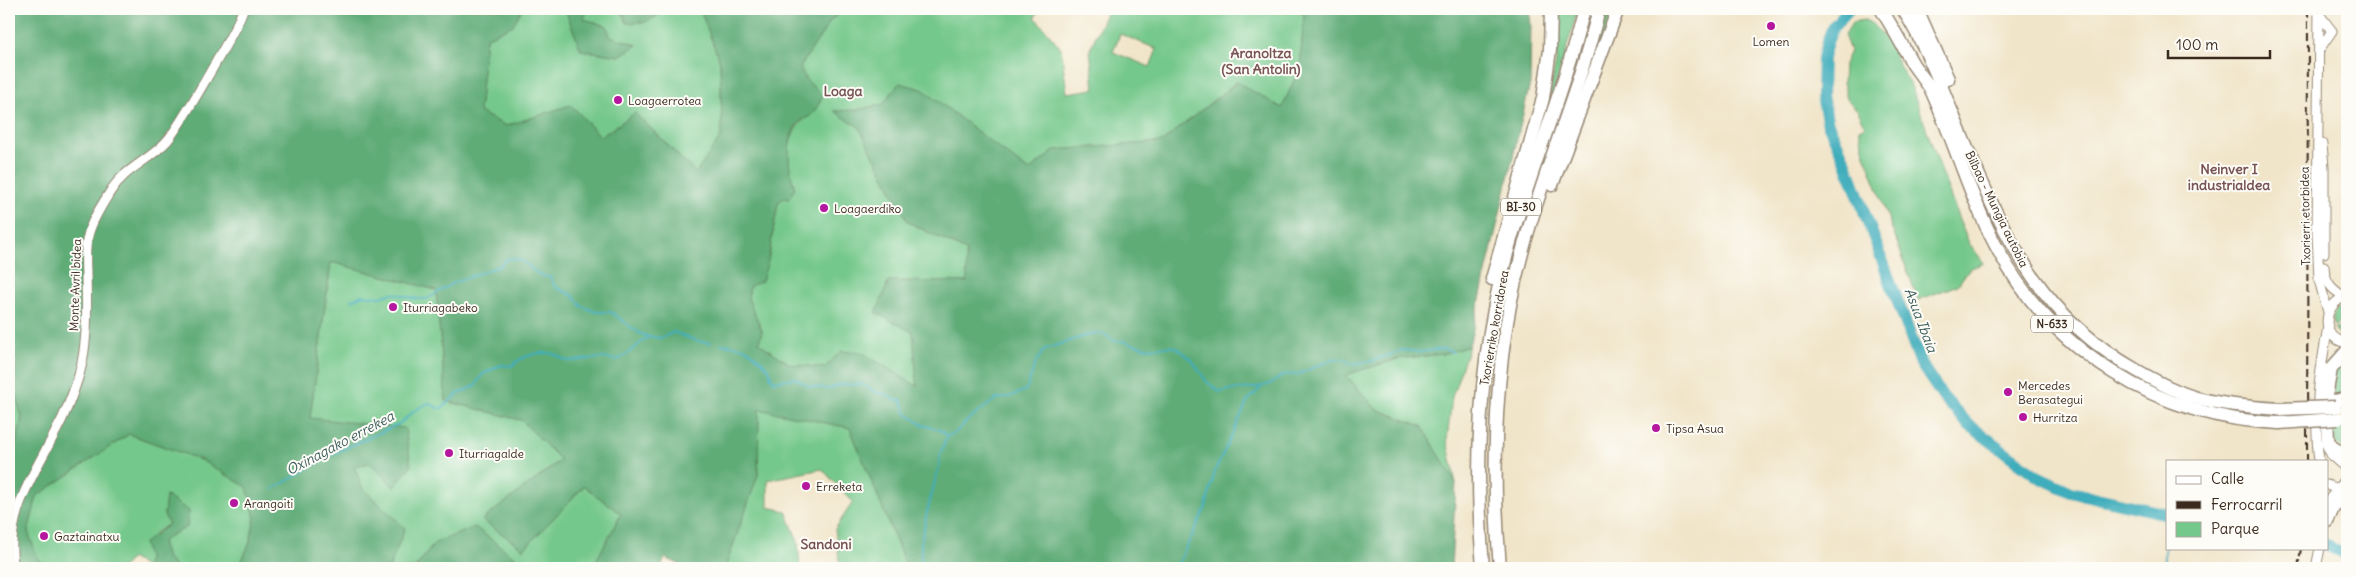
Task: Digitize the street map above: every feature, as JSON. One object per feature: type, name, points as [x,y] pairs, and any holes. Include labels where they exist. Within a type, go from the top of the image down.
[{"type":"highway","points":[[1480,411],[1481,357],[1490,287],[1501,241],[1543,98],[1549,65],[1550,9]]},
{"type":"highway","name":"Txorierriko korridorea","points":[[1483,568],[1478,481],[1480,411],[1493,316],[1509,248],[1564,80],[1584,9]]},
{"type":"highway","name":"Txorierriko korridorea","points":[[1500,568],[1496,525],[1495,455],[1505,341],[1511,301],[1522,252],[1578,84],[1599,9]]},
{"type":"highway","points":[[1505,341],[1550,190],[1618,9]]},
{"type":"highway","points":[[1610,33],[1624,9]]},
{"type":"highway","name":"Bilbao - Mungia autobia","points":[[1903,9],[1939,77],[1969,153],[2018,257],[2041,290],[2075,328],[2095,344],[2163,385],[2196,397],[2280,410],[2340,409]]},
{"type":"highway","points":[[1917,9],[1945,70],[1976,151],[1992,201]]},
{"type":"highway","name":"Bilbao - Mungia autobia","points":[[1885,10],[1912,62],[1931,90],[1986,226],[2007,266],[2032,301],[2068,340],[2109,370],[2143,390],[2199,411],[2257,423],[2279,423],[2340,409]]},
{"type":"highway","points":[[2344,463],[2328,440],[2326,405],[2328,379],[2331,369],[2347,351]]},
{"type":"highway","points":[[2340,409],[2347,399]]},
{"type":"highway","points":[[2328,519],[2346,484]]},
{"type":"street","name":"Monte Avril bidea","points":[[14,568],[12,556],[14,534],[22,495],[57,430],[79,373],[85,346],[87,321],[86,251],[88,236],[94,221],[122,175],[167,141],[235,30],[243,9]]},
{"type":"street","name":"Txorierri etorbidea","points":[[2319,11],[2323,31],[2319,50],[2319,119],[2324,167],[2325,278],[2330,287],[2346,297]]},
{"type":"street","name":"Txorierri etorbidea","points":[[2319,119],[2317,128],[2318,268],[2321,288],[2328,312],[2328,326],[2318,381],[2316,430],[2319,460]]},
{"type":"street","points":[[2328,312],[2334,302],[2346,297]]},
{"type":"street","points":[[2328,326],[2336,338],[2347,345],[2333,359],[2326,372],[2324,436],[2328,450],[2344,463]]},
{"type":"street","points":[[2328,463],[2344,463]]},
{"type":"street","points":[[2328,485],[2335,488],[2346,484]]},
{"type":"street","points":[[2328,503],[2331,497],[2346,484]]},
{"type":"street","points":[[2315,568],[2317,550]]},
{"type":"green space","points":[[9,9],[522,9],[513,25],[486,38],[479,112],[506,126],[571,105],[601,137],[635,113],[696,173],[721,137],[722,122],[720,62],[700,9],[844,9],[831,20],[800,67],[806,80],[823,95],[815,111],[801,121],[792,135],[789,163],[795,188],[789,199],[783,198],[778,203],[768,261],[762,281],[750,286],[748,298],[762,331],[759,343],[790,364],[825,368],[841,351],[863,353],[917,386],[913,332],[876,313],[889,281],[967,282],[966,251],[908,222],[859,127],[834,111],[857,110],[883,104],[899,83],[922,89],[1029,171],[1055,150],[1162,142],[1237,82],[1282,108],[1300,67],[1304,14],[1296,10],[1288,13],[1284,9],[1529,9],[1531,24],[1530,84],[1469,346],[1443,354],[1397,359],[1346,375],[1376,409],[1422,426],[1456,483],[1451,568],[907,568],[850,428],[759,409],[758,475],[725,568],[688,568],[665,558],[661,568],[599,568],[596,561],[621,514],[584,486],[524,549],[482,520],[561,460],[521,420],[446,401],[436,290],[331,262],[310,418],[405,428],[411,466],[394,487],[370,463],[354,466],[363,489],[405,528],[389,568],[239,568],[250,542],[255,518],[247,487],[201,460],[129,434],[37,496],[28,532],[39,561],[58,568],[9,568],[9,453],[16,444],[22,417],[11,381],[18,361],[9,353]]},
{"type":"green space","points":[[522,9],[565,9],[581,50],[619,56],[636,44],[609,36],[607,26],[584,19],[587,9],[621,9],[627,23],[661,14],[659,9],[700,9],[720,62],[722,122],[721,137],[696,173],[635,113],[600,137],[571,105],[506,126],[479,112],[486,38],[513,25]]},
{"type":"green space","points":[[565,9],[587,9],[584,19],[607,26],[610,36],[637,45],[619,56],[581,50]]},
{"type":"green space","points":[[621,9],[659,9],[661,14],[646,22],[627,23]]},
{"type":"green space","points":[[844,9],[1040,9],[1035,17],[1061,48],[1067,93],[1094,89],[1090,49],[1108,9],[1284,9],[1288,13],[1296,10],[1304,14],[1300,67],[1282,108],[1236,82],[1162,142],[1055,150],[1029,171],[922,89],[899,83],[883,104],[857,110],[835,111],[859,127],[908,222],[966,251],[968,282],[889,281],[877,313],[913,332],[918,387],[895,374],[841,351],[825,368],[790,364],[759,343],[762,331],[748,298],[750,286],[768,261],[778,203],[795,188],[789,168],[789,147],[796,129],[802,121],[811,115],[806,80],[800,67],[831,20]],"holes":[[[1120,34],[1157,49],[1150,67],[1113,52]]]},
{"type":"green space","points":[[1556,9],[1578,9],[1553,95],[1549,94],[1557,58]]},
{"type":"green space","points":[[1603,9],[1614,9],[1579,100]]},
{"type":"green space","points":[[1865,20],[1873,25],[1886,39],[1910,83],[1959,220],[1969,243],[1984,263],[1969,269],[1958,285],[1918,300],[1864,152],[1859,129],[1865,126],[1858,111],[1847,99],[1843,82],[1844,64],[1850,51],[1844,35],[1853,22]]},
{"type":"green space","points":[[331,262],[436,290],[446,401],[521,420],[561,460],[483,520],[524,549],[584,486],[621,514],[596,561],[599,568],[514,568],[516,559],[435,543],[415,568],[389,568],[405,528],[363,489],[353,466],[370,463],[394,487],[411,466],[310,418]]},
{"type":"green space","points":[[2347,304],[2347,321],[2345,318],[2335,326],[2333,325],[2335,312]]},
{"type":"green space","points":[[2347,321],[2347,339],[2340,336],[2334,328],[2339,328]]},
{"type":"green space","points":[[1469,346],[1452,397],[1447,440],[1456,483],[1422,426],[1376,409],[1346,375],[1397,359],[1443,354]]},
{"type":"green space","points":[[9,353],[18,361],[11,381],[22,417],[16,444],[9,453]]},
{"type":"green space","points":[[2347,355],[2347,395],[2332,398],[2334,373]]},
{"type":"green space","points":[[759,409],[850,428],[907,568],[844,568],[840,565],[835,529],[853,502],[822,469],[768,480],[768,507],[786,511],[798,542],[800,568],[725,568],[758,475]]},
{"type":"green space","points":[[2347,426],[2347,452],[2334,442],[2332,430]]},
{"type":"green space","points":[[129,434],[201,460],[247,487],[255,518],[250,542],[239,568],[175,568],[167,559],[162,542],[187,527],[189,512],[166,496],[164,515],[169,524],[155,533],[147,568],[131,558],[123,568],[58,568],[39,561],[28,532],[37,496]]},
{"type":"green space","points":[[166,496],[189,511],[187,527],[162,542],[167,559],[175,568],[147,568],[148,558],[144,543],[169,524],[164,515]]},
{"type":"green space","points":[[475,527],[517,559],[514,568],[415,568],[435,543]]},
{"type":"waterway","name":"Asua Ibaia","points":[[1849,9],[1833,27],[1827,42],[1823,58],[1822,96],[1828,124],[1846,163],[1921,364],[1943,397],[1969,425],[2037,476],[2071,492],[2166,514]]},
{"type":"waterway","points":[[352,300],[362,295],[381,297],[392,293],[417,299],[427,299],[453,283],[499,266],[507,259],[514,259],[525,263],[538,274],[550,277],[555,287],[574,296],[581,306],[596,312],[611,312],[639,333],[649,337]]},
{"type":"waterway","name":"Oxinagako errekea","points":[[273,489],[335,453],[399,424],[414,411],[428,403],[442,408],[458,394],[475,386],[483,374],[501,365],[512,366],[532,354],[551,353],[568,361],[599,358],[617,360],[648,337],[661,338],[674,332],[697,341],[711,343]]},
{"type":"waterway","name":"Oxinagako errekea","points":[[721,344],[749,350],[769,369],[771,378],[774,381],[795,378],[808,386],[830,389],[839,385],[862,384],[877,393],[884,393],[895,400],[901,400],[907,414],[923,425],[940,430],[947,436],[955,433],[968,420],[996,399],[1009,397],[1026,390],[1036,362],[1045,349],[1094,333],[1106,335],[1114,341],[1122,341],[1147,348],[1172,346],[1179,349],[1192,360],[1207,382],[1220,392],[1261,387],[1275,381],[1282,375],[1299,374],[1331,360],[1343,359],[1352,364],[1372,361],[1403,350],[1419,352],[1444,349],[1453,352]]},
{"type":"waterway","points":[[1176,568],[1206,507],[1215,471],[1248,400],[1260,389]]},
{"type":"waterway","points":[[921,568],[921,544],[927,512],[939,466],[940,454],[947,437]]},
{"type":"waterway","name":"Asua Ibaia","points":[[2159,512],[2166,519]]},
{"type":"waterway","name":"Asua Ibaia","points":[[2328,546],[2347,556]]},
{"type":"waterway","points":[[2165,568],[2166,547]]},
{"type":"railway","points":[[2307,460],[2308,9]]},
{"type":"railway","points":[[2298,568],[2301,550]]},
{"type":"place","name":"Lomen","points":[[1771,26]]},
{"type":"place","name":"Loagaerrotea","points":[[618,100]]},
{"type":"place","name":"Loagaerdiko","points":[[824,208]]},
{"type":"place","name":"Iturriagabeko","points":[[393,307]]},
{"type":"place","name":"Mercedes Berasategui","points":[[2008,392]]},
{"type":"place","name":"Hurritza","points":[[2023,417]]},
{"type":"place","name":"Tipsa Asua","points":[[1656,428]]},
{"type":"place","name":"Iturriagalde","points":[[449,453]]},
{"type":"place","name":"Erreketa","points":[[806,486]]},
{"type":"place","name":"Arangoiti","points":[[234,503]]},
{"type":"place","name":"Gaztainatxu","points":[[44,536]]},
{"type":"district","name":"Aranoltza (San Antolin)","points":[[1261,62]]},
{"type":"district","name":"Loaga","points":[[843,91]]},
{"type":"district","name":"Neinver I industrialdea","points":[[2229,177]]},
{"type":"district","name":"Sandoni","points":[[826,544]]}]
